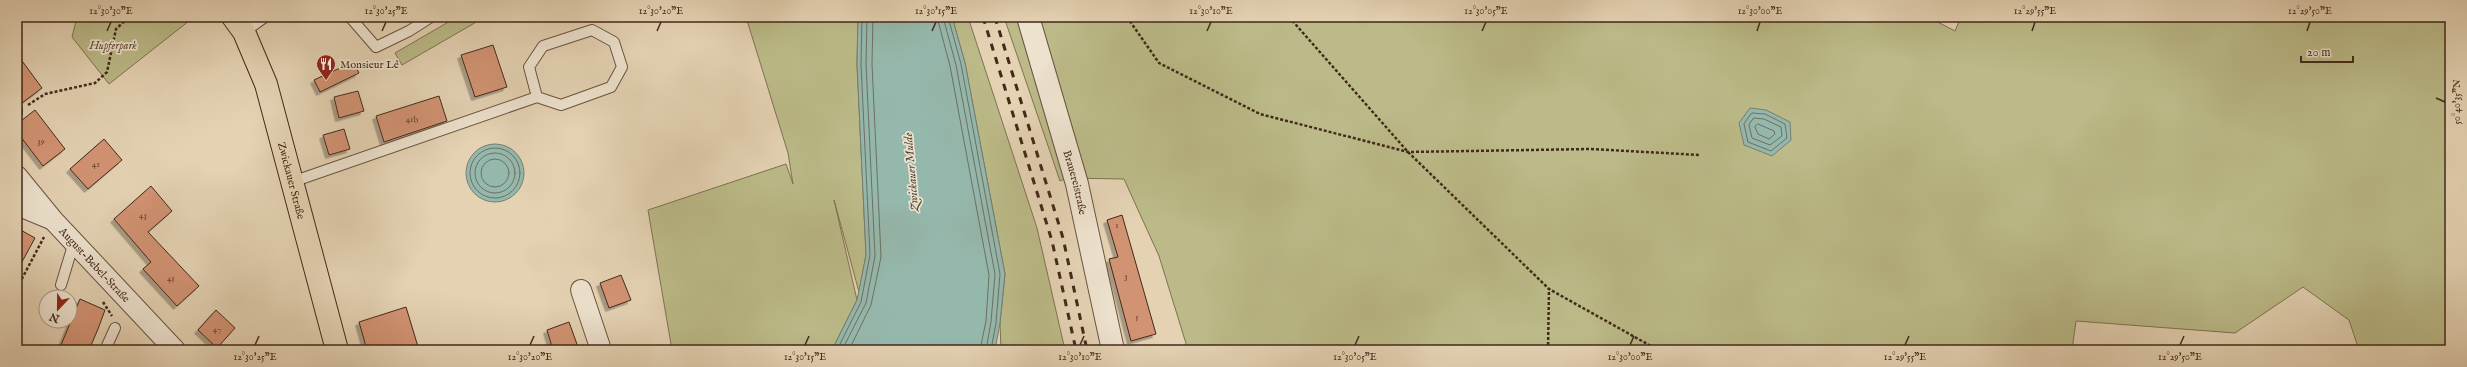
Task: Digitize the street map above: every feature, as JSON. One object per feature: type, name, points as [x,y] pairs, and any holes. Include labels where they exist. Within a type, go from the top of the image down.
[{"type":"main road","name":"Zwickauer Straße","points":[[238,25],[266,84],[337,350]]},
{"type":"street","name":"Brauereistraße","points":[[1028,17],[1077,184],[1113,350]]},
{"type":"street","name":"August-Bebel-Straße","points":[[17,176],[53,220],[175,350]]},
{"type":"street","points":[[17,205],[53,220]]},
{"type":"street","points":[[581,290],[601,350]]},
{"type":"lane","points":[[238,25],[265,17]]},
{"type":"lane","points":[[350,17],[376,47],[409,31],[431,17]]},
{"type":"lane","points":[[292,182],[537,97],[561,105],[611,87],[622,67],[614,42],[592,30],[543,46],[529,67],[537,97]]},
{"type":"lane","points":[[61,285],[74,242]]},
{"type":"lane","points":[[105,350],[115,328]]},
{"type":"path","points":[[18,111],[45,94],[95,83],[107,72],[116,29],[129,17]]},
{"type":"path","points":[[1127,17],[1159,64],[1260,114],[1408,152],[1591,149],[1700,155]]},
{"type":"path","points":[[1289,17],[1408,152],[1549,289],[1658,350]]},
{"type":"path","points":[[17,288],[53,220]]},
{"type":"path","points":[[1548,350],[1549,289]]},
{"type":"green space","name":"Hupferpark","points":[[77,17],[194,17],[109,84],[72,37]]},
{"type":"green space","points":[[457,17],[485,17],[402,65],[395,53]]},
{"type":"green space","points":[[746,17],[858,17],[857,64],[866,255],[859,292],[834,200],[857,300],[832,350],[672,350],[648,210],[786,164],[793,184],[788,153]]},
{"type":"green space","points":[[952,17],[968,17],[1037,228],[1065,350],[1001,350],[1000,323],[1005,274],[965,63]]},
{"type":"green space","points":[[1004,17],[1928,17],[1955,31],[1961,17],[2450,17],[2450,350],[2359,350],[2349,320],[2303,287],[2235,333],[2076,321],[2072,350],[1188,350],[1159,256],[1124,179],[1067,178],[1060,181]]},
{"type":"water","name":"Zwickauer Mulde","points":[[858,17],[952,17],[965,63],[1005,274],[1000,323],[995,350],[832,350],[857,300],[866,255],[857,64]]},
{"type":"water","points":[[1750,108],[1766,110],[1790,122],[1791,140],[1772,156],[1744,145],[1739,123]]},
{"type":"water","points":[[495,144],[506,146],[519,157],[522,162],[524,173],[522,184],[511,197],[506,200],[495,202],[484,200],[471,189],[468,184],[466,173],[468,162],[479,149],[484,146]]},
{"type":"building","points":[[493,45],[507,87],[475,97],[461,55]]},
{"type":"building","points":[[17,54],[42,88],[22,103],[17,96]]},
{"type":"building","points":[[353,62],[359,73],[320,92],[314,80]]},
{"type":"building","points":[[358,91],[364,111],[339,118],[334,97]]},
{"type":"building","points":[[439,96],[447,121],[384,142],[376,116]]},
{"type":"building","points":[[35,110],[65,149],[43,166],[17,132],[17,124]]},
{"type":"building","points":[[344,129],[350,149],[329,155],[323,135]]},
{"type":"building","points":[[104,139],[122,160],[88,189],[70,169]]},
{"type":"building","points":[[151,186],[172,211],[148,232],[199,286],[177,306],[143,269],[151,262],[114,219]]},
{"type":"building","points":[[1122,215],[1156,334],[1131,341],[1109,259],[1118,257],[1107,220]]},
{"type":"building","points":[[17,228],[35,238],[17,271]]},
{"type":"building","points":[[621,275],[631,300],[609,308],[600,283]]},
{"type":"building","points":[[80,299],[105,310],[98,329],[89,350],[59,350],[68,329],[78,329],[78,304]]},
{"type":"building","points":[[406,307],[419,350],[367,350],[359,322]]},
{"type":"building","points":[[216,310],[235,328],[217,348],[198,330]]},
{"type":"building","points":[[569,322],[578,347],[568,350],[553,350],[547,330]]},
{"type":"railway","points":[[983,17],[1052,241],[1076,350]]},
{"type":"railway","points":[[995,17],[1063,238],[1087,350]]},
{"type":"place","name":"Monsieur Lê","points":[[326,81]]}]
